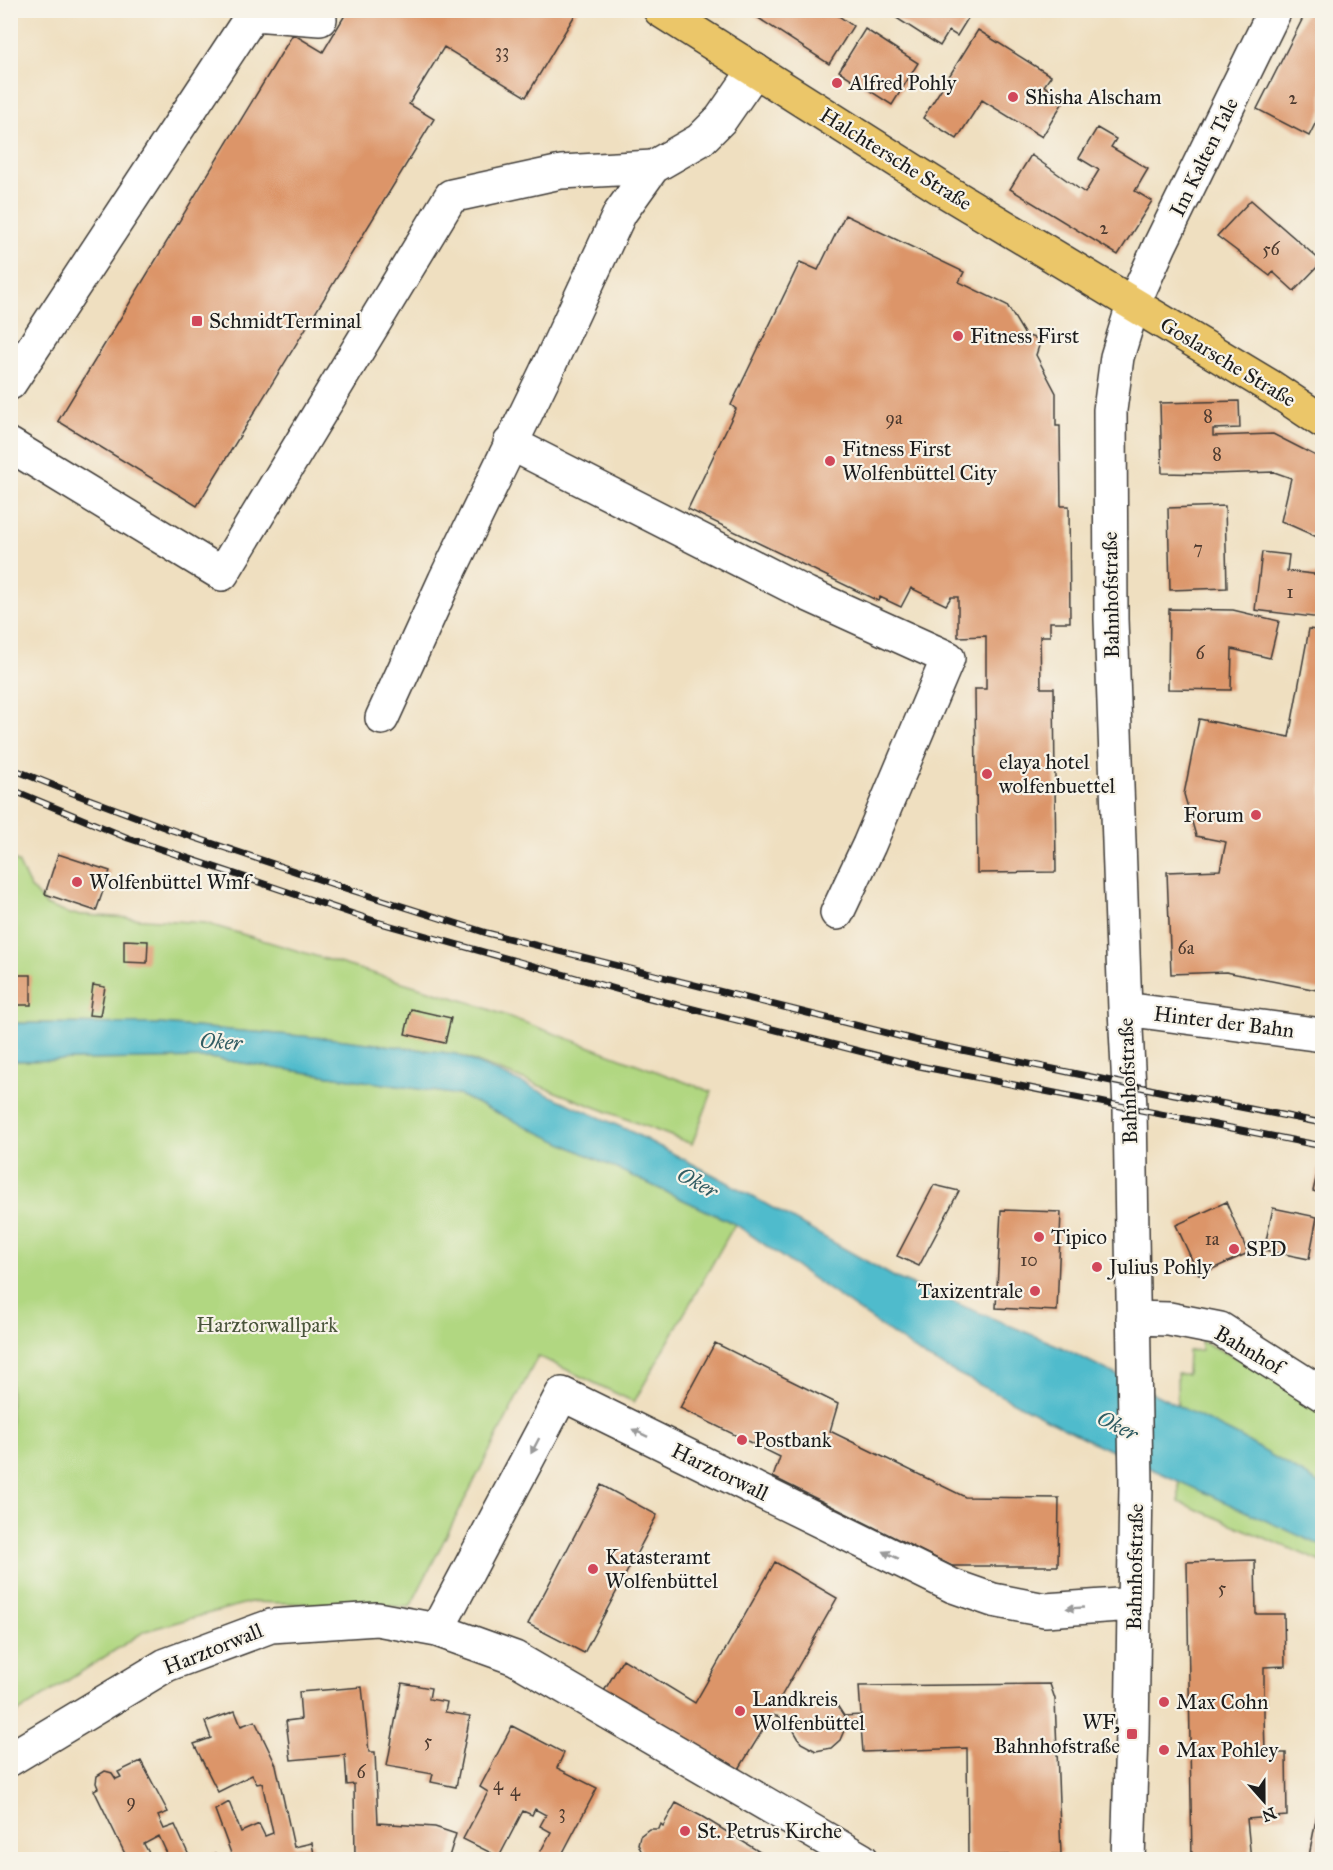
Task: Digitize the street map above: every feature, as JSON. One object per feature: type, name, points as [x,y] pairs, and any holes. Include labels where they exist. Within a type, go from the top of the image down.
[{"type":"main road","name":"Halchtersche Straße","points":[[660,10],[947,192],[1133,305]]},
{"type":"main road","name":"Goslarsche Straße","points":[[1133,305],[1271,387],[1323,421]]},
{"type":"street","name":"Im Kalten Tale","points":[[1133,305],[1275,10]]},
{"type":"street","points":[[10,383],[254,14],[320,19]]},
{"type":"street","points":[[382,718],[413,647],[620,213],[653,167],[700,140],[721,119],[755,70]]},
{"type":"street","points":[[10,445],[222,574],[451,196],[561,172],[653,167]]},
{"type":"street","name":"Bahnhofstraße","points":[[1128,1860],[1136,1485],[1130,1108],[1111,608],[1110,410],[1117,357],[1133,305]]},
{"type":"street","points":[[510,443],[807,594],[948,658],[869,845],[837,913]]},
{"type":"street","name":"Hinter der Bahn","points":[[1125,1009],[1323,1035]]},
{"type":"street","name":"Bahnhof","points":[[1133,1318],[1169,1319],[1220,1329],[1323,1394]]},
{"type":"street","name":"Harztorwall","points":[[437,1630],[562,1394],[953,1586],[993,1600],[1045,1610],[1134,1605]]},
{"type":"street","name":"Harztorwall","points":[[10,1759],[166,1665],[271,1626],[377,1619],[437,1630],[515,1658],[862,1860]]},
{"type":"green space","points":[[11,859],[18,862],[30,887],[46,905],[69,914],[205,923],[472,1003],[712,1092],[692,1144],[456,1054],[336,1039],[160,1024],[11,1023]]},
{"type":"green space","name":"Harztorwallpark","points":[[209,1058],[459,1095],[735,1224],[634,1402],[538,1356],[410,1607],[250,1602],[145,1631],[11,1717],[10,1061]]},
{"type":"green space","points":[[1201,1341],[1253,1366],[1322,1411],[1322,1562],[1179,1502],[1177,1374],[1187,1374],[1188,1351],[1201,1350]]},
{"type":"water","name":"Oker","points":[[10,1023],[160,1024],[336,1039],[456,1054],[630,1131],[725,1181],[896,1278],[1059,1346],[1240,1437],[1322,1485],[1322,1546],[1092,1442],[925,1357],[735,1224],[459,1095],[209,1058],[11,1061]]},
{"type":"building","points":[[348,10],[578,10],[526,97],[444,47],[409,104],[434,119],[197,506],[58,421],[293,34],[323,52]]},
{"type":"building","points":[[746,10],[830,10],[853,26],[829,64]]},
{"type":"building","points":[[884,10],[973,10],[957,36],[949,31],[940,46]]},
{"type":"building","points":[[1307,10],[1322,10],[1322,110],[1309,136],[1257,109]]},
{"type":"building","points":[[865,29],[918,63],[892,105],[839,71]]},
{"type":"building","points":[[978,30],[1051,76],[1044,86],[1065,99],[1042,137],[982,100],[957,139],[923,118]]},
{"type":"building","points":[[1097,128],[1116,139],[1111,147],[1148,169],[1135,191],[1152,201],[1118,255],[1010,189],[1031,155],[1085,193],[1099,170],[1079,158]]},
{"type":"building","points":[[1251,200],[1322,262],[1294,291],[1273,272],[1270,276],[1217,236]]},
{"type":"building","points":[[845,215],[964,272],[959,282],[1007,305],[1025,335],[1041,340],[1036,355],[1056,393],[1056,426],[1060,426],[1061,506],[1069,506],[1070,622],[1050,622],[1050,636],[1040,636],[1041,688],[1054,688],[1056,872],[977,873],[975,689],[986,689],[986,636],[958,637],[958,597],[951,597],[946,605],[911,588],[901,607],[880,597],[878,601],[688,509],[736,409],[731,405],[800,262],[818,270]]},
{"type":"building","points":[[1239,401],[1240,428],[1213,429],[1213,436],[1273,434],[1322,459],[1322,525],[1317,537],[1281,521],[1291,478],[1274,472],[1162,473],[1160,403]]},
{"type":"building","points":[[1225,506],[1227,588],[1170,590],[1168,508]]},
{"type":"building","points":[[1262,552],[1289,555],[1287,571],[1322,575],[1321,618],[1255,610]]},
{"type":"building","points":[[1169,609],[1233,610],[1279,621],[1270,658],[1232,649],[1231,690],[1168,689]]},
{"type":"building","name":"Forum","points":[[1309,629],[1322,631],[1322,991],[1226,972],[1171,974],[1167,872],[1220,870],[1226,842],[1196,836],[1184,794],[1199,719],[1289,737]]},
{"type":"building","name":"Wolfenbüttel Wmf","points":[[58,854],[110,871],[96,911],[45,894]]},
{"type":"building","points":[[124,940],[148,941],[147,963],[124,962]]},
{"type":"building","points":[[10,975],[31,975],[31,1005],[10,1005]]},
{"type":"building","points":[[93,985],[105,987],[100,1016],[89,1015]]},
{"type":"building","points":[[411,1009],[451,1018],[445,1043],[405,1034]]},
{"type":"building","points":[[1322,1154],[1322,1194],[1313,1191]]},
{"type":"building","points":[[934,1185],[959,1191],[919,1266],[897,1256]]},
{"type":"building","points":[[1226,1202],[1248,1253],[1199,1275],[1176,1225]]},
{"type":"building","points":[[1273,1208],[1317,1217],[1309,1259],[1264,1250]]},
{"type":"building","points":[[1001,1210],[1061,1212],[1057,1311],[996,1308]]},
{"type":"building","points":[[715,1343],[838,1404],[830,1431],[965,1497],[1059,1498],[1058,1566],[952,1566],[773,1477],[780,1457],[680,1408]]},
{"type":"building","name":"Katasteramt Wolfenbüttel","points":[[601,1485],[657,1515],[584,1653],[528,1624]]},
{"type":"building","points":[[1255,1560],[1256,1614],[1284,1614],[1285,1666],[1264,1667],[1264,1715],[1265,1753],[1286,1753],[1287,1816],[1247,1819],[1251,1860],[1192,1860],[1187,1562]]},
{"type":"building","name":"Landkreis Wolfenbüttel","points":[[775,1562],[837,1598],[778,1702],[800,1707],[816,1699],[827,1700],[837,1705],[844,1716],[861,1715],[859,1686],[1050,1684],[1055,1699],[1061,1854],[968,1856],[967,1748],[863,1752],[861,1726],[846,1726],[840,1740],[831,1748],[816,1751],[801,1743],[794,1731],[794,1720],[772,1715],[739,1769],[604,1691],[623,1659],[695,1703]]},
{"type":"building","points":[[402,1683],[431,1688],[429,1699],[447,1702],[445,1712],[470,1716],[456,1787],[431,1782],[433,1774],[387,1766]]},
{"type":"building","points":[[362,1687],[369,1752],[375,1752],[378,1823],[435,1827],[456,1834],[448,1860],[378,1855],[355,1858],[354,1784],[347,1785],[345,1755],[291,1760],[286,1721],[301,1719],[299,1692]]},
{"type":"building","points":[[235,1711],[241,1726],[255,1721],[276,1765],[294,1847],[312,1843],[315,1860],[284,1860],[282,1855],[272,1860],[226,1860],[232,1856],[215,1810],[229,1802],[241,1832],[259,1824],[265,1836],[273,1833],[262,1783],[257,1784],[252,1775],[218,1792],[194,1744],[211,1738],[205,1722]]},
{"type":"building","points":[[512,1726],[564,1753],[557,1768],[597,1788],[559,1860],[536,1860],[551,1832],[540,1826],[546,1815],[535,1809],[532,1815],[523,1811],[499,1857],[463,1839],[488,1792],[480,1787]]},
{"type":"building","points":[[141,1761],[168,1812],[158,1816],[164,1829],[175,1825],[191,1860],[170,1860],[159,1836],[144,1844],[149,1853],[136,1860],[128,1860],[94,1790],[98,1788],[97,1776],[105,1771],[112,1773],[116,1779],[121,1777],[118,1772]]},
{"type":"building","points":[[1321,1793],[1322,1860],[1308,1860],[1309,1856]]},
{"type":"building","name":"St. Petrus Kirche","points":[[676,1803],[773,1860],[640,1860],[643,1855],[638,1844],[640,1836],[649,1829],[659,1829],[661,1824],[663,1826]]},
{"type":"building","points":[[215,1853],[219,1860],[204,1860]]},
{"type":"railway","points":[[10,768],[169,829],[487,933],[919,1041],[1322,1123]]},
{"type":"railway","points":[[10,789],[128,838],[377,922],[630,993],[914,1065],[1322,1146]]},
{"type":"place","name":"Alfred Pohly","points":[[837,83]]},
{"type":"place","name":"Shisha Alscham","points":[[1013,97]]},
{"type":"place","name":"SchmidtTerminal","points":[[197,321]]},
{"type":"place","name":"Fitness First","points":[[958,336]]},
{"type":"place","name":"Fitness First Wolfenbüttel City","points":[[830,461]]},
{"type":"place","name":"elaya hotel wolfenbuettel","points":[[987,774]]},
{"type":"place","name":"Forum","points":[[1256,815]]},
{"type":"place","name":"Wolfenbüttel Wmf","points":[[77,882]]},
{"type":"place","name":"Tipico","points":[[1039,1237]]},
{"type":"place","name":"SPD","points":[[1234,1249]]},
{"type":"place","name":"Julius Pohly","points":[[1097,1267]]},
{"type":"place","name":"Taxizentrale","points":[[1035,1291]]},
{"type":"place","name":"Postbank","points":[[742,1440]]},
{"type":"place","name":"Katasteramt Wolfenbüttel","points":[[593,1569]]},
{"type":"place","name":"Max Cohn","points":[[1164,1702]]},
{"type":"place","name":"Landkreis Wolfenbüttel","points":[[740,1711]]},
{"type":"place","name":"WF, Bahnhofstraße","points":[[1132,1734]]},
{"type":"place","name":"Max Pohley","points":[[1164,1750]]},
{"type":"place","name":"St. Petrus Kirche","points":[[685,1831]]}]
